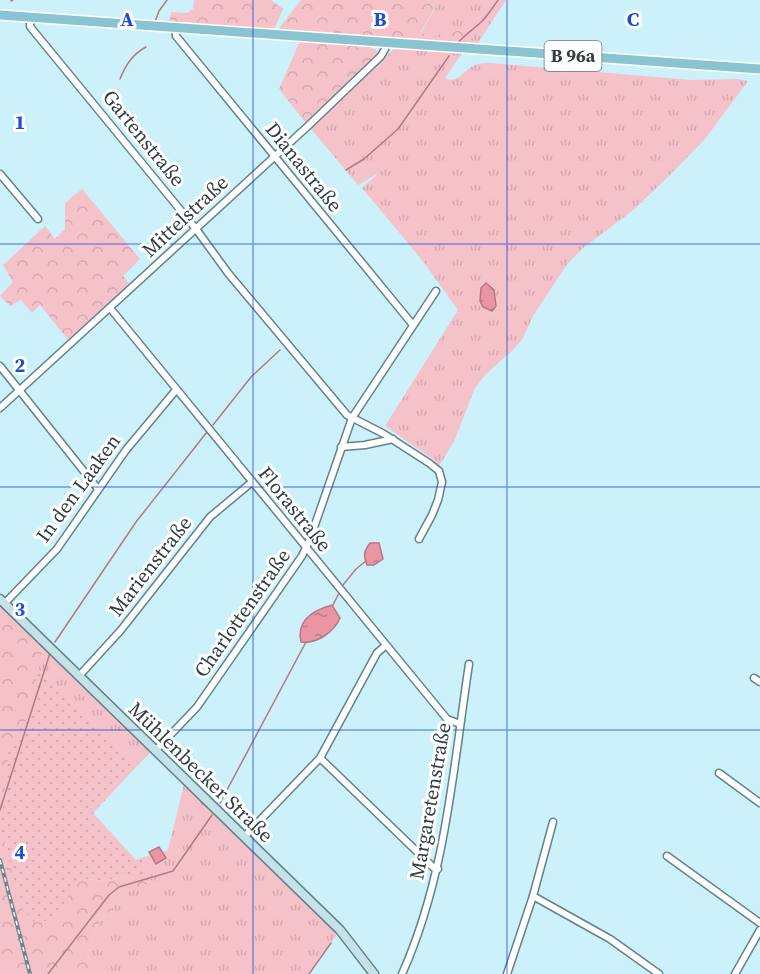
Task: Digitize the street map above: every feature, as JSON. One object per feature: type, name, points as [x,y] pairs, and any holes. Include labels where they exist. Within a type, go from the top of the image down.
[{"type":"main road","name":"B 96a","points":[[0,15],[760,69]]},
{"type":"main road","name":"Mühlenbecker Straße","points":[[2,601],[340,930],[374,974]]},
{"type":"street","name":"Gartenstraße","points":[[30,16],[32,29],[196,229],[228,273],[347,415],[393,439],[429,463],[441,476],[438,500],[419,539]]},
{"type":"street","name":"Dianastraße","points":[[175,28],[176,36],[413,325]]},
{"type":"street","name":"Mittelstraße","points":[[0,408],[381,56],[386,42]]},
{"type":"street","points":[[0,174],[38,219]]},
{"type":"street","name":"Charlottenstraße","points":[[155,751],[197,707],[307,548],[352,418],[436,291]]},
{"type":"street","name":"Florastraße","points":[[110,308],[447,719],[460,723]]},
{"type":"street","points":[[0,366],[98,489]]},
{"type":"street","name":"In den Laaken","points":[[2,601],[57,549],[142,428],[176,390]]},
{"type":"street","points":[[341,447],[393,439]]},
{"type":"street","name":"Marienstraße","points":[[79,676],[121,630],[210,517],[252,482]]},
{"type":"street","points":[[244,837],[320,758],[377,653],[386,646]]},
{"type":"street","name":"Margaretenstraße","points":[[402,974],[418,937],[438,869],[469,664]]},
{"type":"street","points":[[320,758],[434,868],[438,869]]},
{"type":"street","points":[[719,773],[760,803]]},
{"type":"street","points":[[516,974],[508,973],[533,896],[553,822]]},
{"type":"street","points":[[668,856],[760,923]]},
{"type":"street","points":[[533,896],[610,939],[660,974]]},
{"type":"street","points":[[735,974],[760,930]]},
{"type":"green space","points":[[194,0],[271,0],[283,9],[273,32],[169,25],[171,12],[187,13],[193,9]]},
{"type":"green space","points":[[301,0],[428,0],[436,6],[420,33],[438,38],[482,21],[466,47],[280,32],[280,27]]},
{"type":"green space","points":[[428,0],[506,0],[476,46],[466,47],[481,22],[438,38],[420,34],[436,7]]},
{"type":"green space","points":[[300,41],[370,47],[379,55],[305,122],[279,89]]},
{"type":"green space","points":[[396,47],[462,53],[445,78],[450,80],[457,78],[475,65],[491,63],[692,80],[737,79],[748,81],[705,139],[667,178],[632,211],[583,248],[568,263],[533,316],[523,338],[475,388],[455,439],[438,468],[434,460],[385,426],[458,310],[422,260],[362,188],[379,173],[358,185],[311,129]]},
{"type":"green space","points":[[82,189],[140,259],[123,276],[129,284],[69,341],[40,305],[32,313],[21,300],[10,306],[0,296],[13,282],[3,265],[45,226],[55,239],[65,229],[65,203]]},
{"type":"green space","points":[[0,599],[43,640],[33,711],[9,746],[80,878],[102,881],[129,876],[150,883],[125,893],[95,928],[87,956],[106,974],[0,974]]},
{"type":"green space","points":[[43,641],[152,751],[137,766],[38,670]]},
{"type":"green space","points":[[38,670],[137,766],[93,813],[136,860],[141,858],[150,883],[129,876],[102,881],[80,878],[54,920],[34,922],[21,907],[1,828],[9,746],[32,711]]},
{"type":"green space","points":[[185,780],[340,930],[309,974],[106,974],[87,956],[95,928],[125,893],[149,883],[141,858],[168,850]]},
{"type":"water","points":[[486,283],[494,290],[496,306],[492,311],[483,307],[480,301],[481,288]]},
{"type":"water","points":[[370,543],[379,543],[383,559],[374,565],[367,565],[365,558],[365,551]]},
{"type":"water","points":[[332,605],[340,618],[334,628],[319,639],[301,642],[301,628],[308,617]]},
{"type":"water","points":[[159,847],[166,858],[156,864],[149,852]]},
{"type":"waterway","points":[[155,22],[167,0]]},
{"type":"waterway","points":[[458,43],[483,21],[498,0]]},
{"type":"waterway","points":[[120,79],[130,60],[146,47]]},
{"type":"waterway","points":[[346,170],[364,159],[398,129],[449,56]]},
{"type":"waterway","points":[[213,425],[251,377],[280,350]]},
{"type":"waterway","points":[[55,642],[136,522],[207,432]]},
{"type":"waterway","points":[[343,585],[366,561]]},
{"type":"waterway","points":[[333,605],[339,593]]},
{"type":"waterway","points":[[220,803],[306,642]]},
{"type":"waterway","points":[[0,810],[50,653]]},
{"type":"waterway","points":[[48,974],[109,895],[119,887],[173,871],[212,815]]},
{"type":"waterway","points":[[309,974],[331,943]]},
{"type":"railway","points":[[0,860],[30,974]]}]
